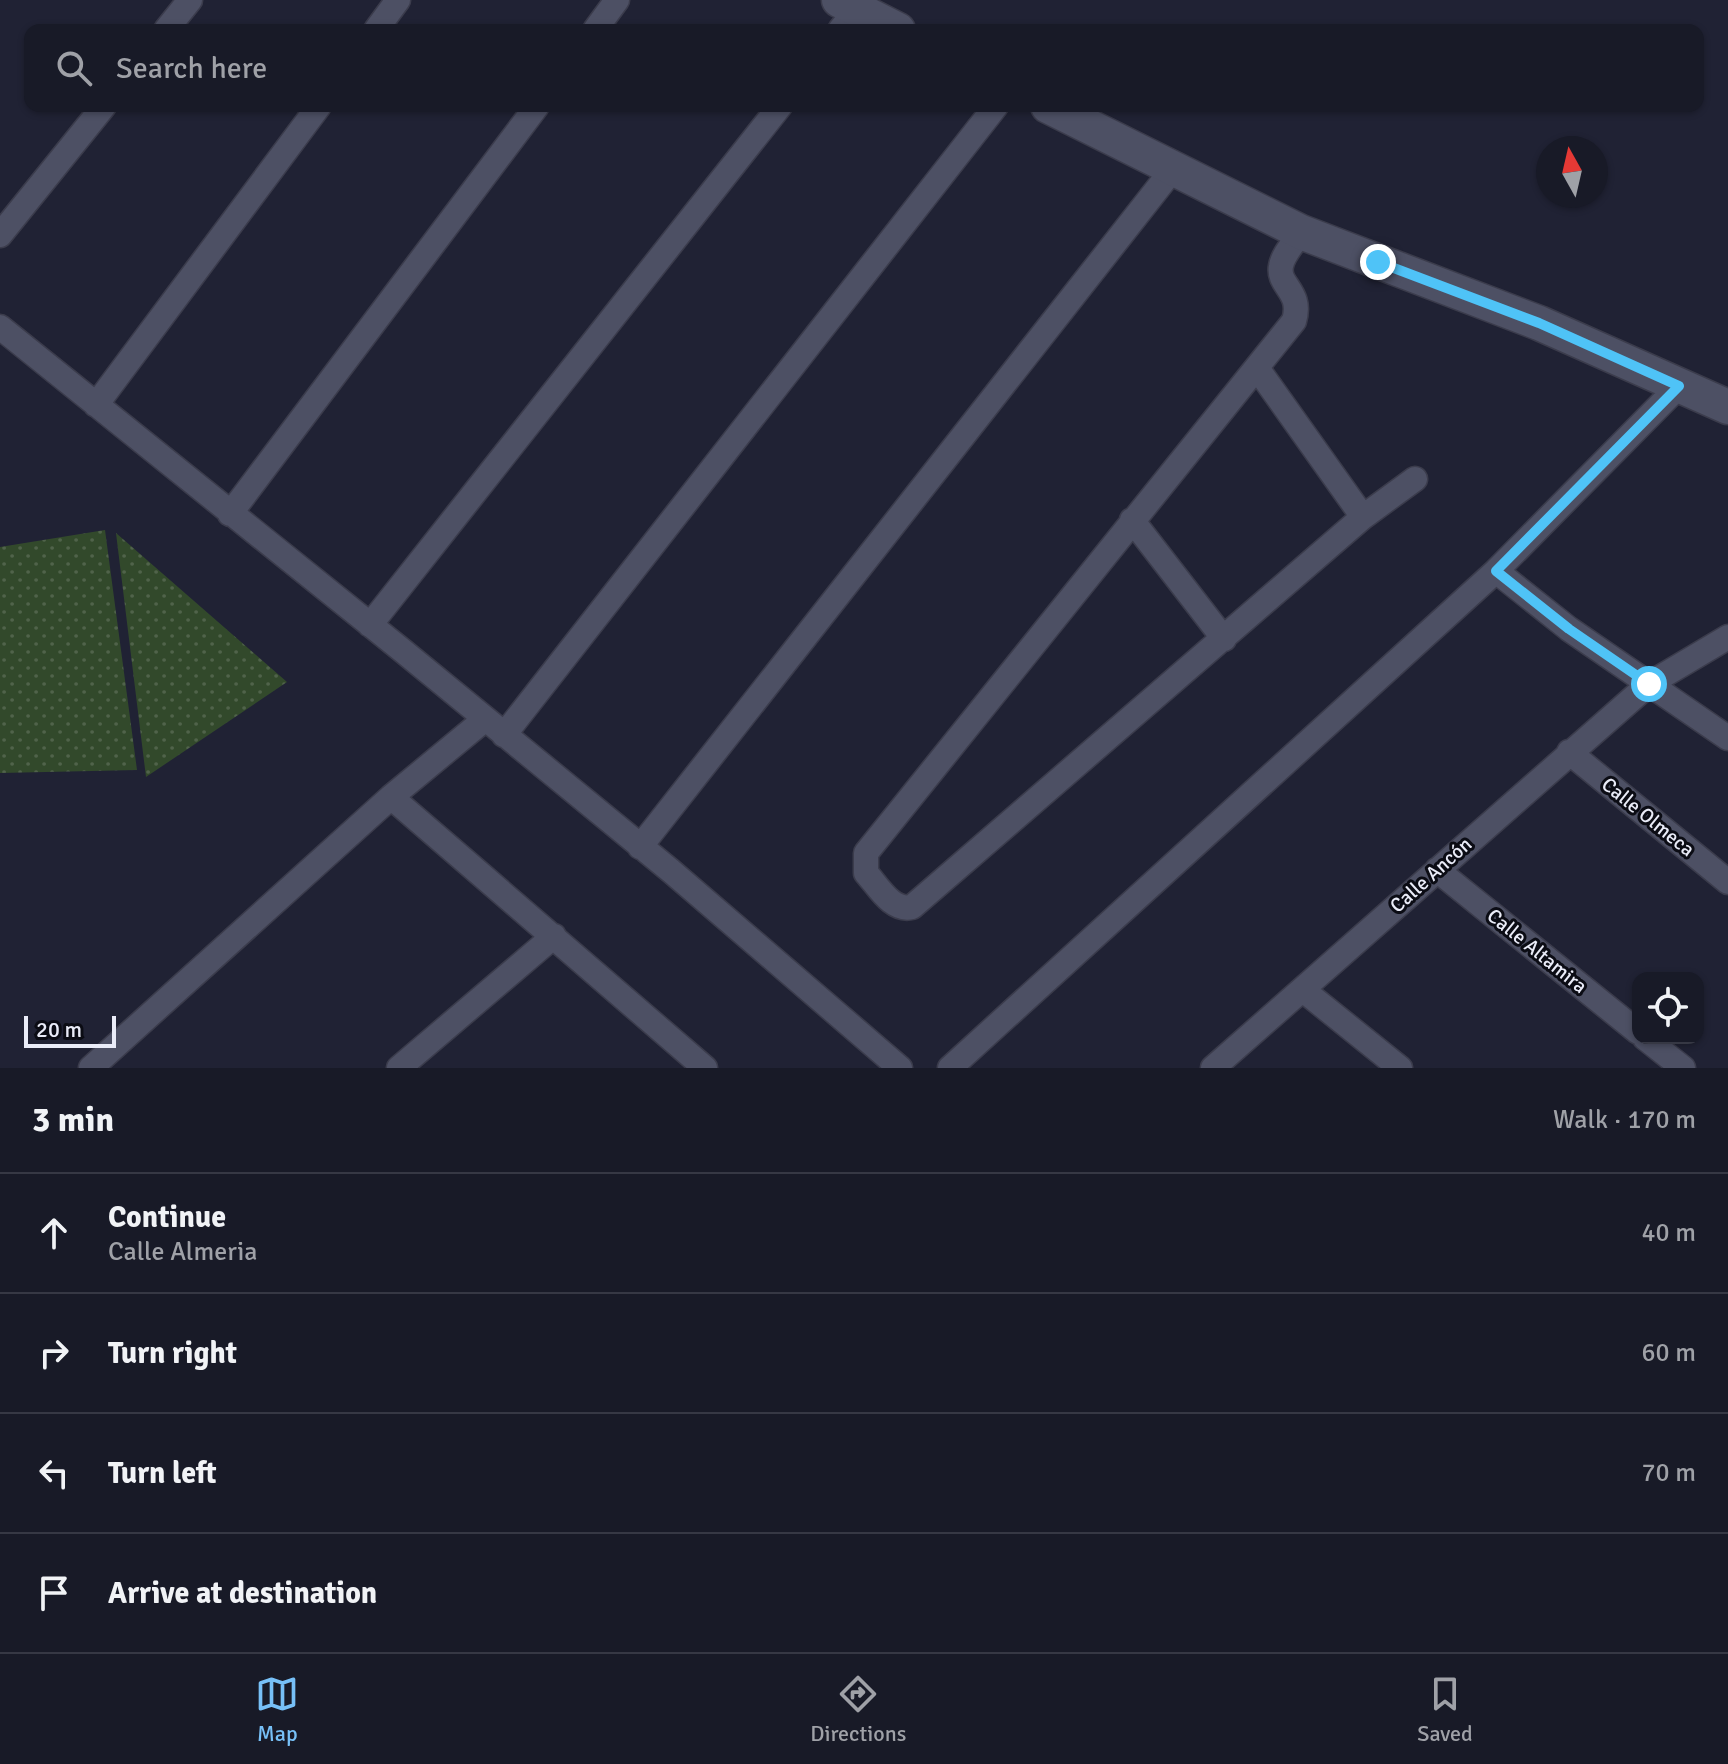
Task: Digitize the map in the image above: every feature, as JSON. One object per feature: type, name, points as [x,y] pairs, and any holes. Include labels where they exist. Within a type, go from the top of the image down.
[{"type":"street","points":[[171,24],[190,0]]},
{"type":"street","points":[[380,24],[398,0]]},
{"type":"street","points":[[599,24],[617,0]]},
{"type":"street","points":[[845,13],[879,24]]},
{"type":"street","points":[[0,235],[99,112]]},
{"type":"street","points":[[96,405],[315,112]]},
{"type":"street","points":[[230,514],[532,112]]},
{"type":"street","points":[[370,625],[775,112]]},
{"type":"street","points":[[504,735],[991,112]]},
{"type":"street","points":[[1060,112],[1301,232],[1539,323],[1728,407]]},
{"type":"street","points":[[640,847],[1173,169]]},
{"type":"street","points":[[1301,232],[1281,262],[1280,272],[1298,309],[1294,321],[866,853],[866,873],[896,906],[903,909],[912,907],[1363,517],[1415,479]]},
{"type":"street","points":[[0,327],[504,735],[900,1068]]},
{"type":"street","points":[[1257,368],[1363,517]]},
{"type":"street","points":[[950,1068],[1496,571],[1679,386]]},
{"type":"street","points":[[1132,520],[1224,639]]},
{"type":"street","points":[[1496,571],[1569,629],[1728,738]]},
{"type":"street","name":"Calle Ancón","points":[[1213,1068],[1649,684],[1728,637]]},
{"type":"street","points":[[91,1068],[391,797],[484,720]]},
{"type":"street","name":"Calle Olmeca","points":[[1569,752],[1728,882]]},
{"type":"street","points":[[391,797],[705,1068]]},
{"type":"street","name":"Calle Altamira","points":[[1437,870],[1632,1027]]},
{"type":"street","points":[[399,1068],[554,936]]},
{"type":"street","points":[[1303,990],[1400,1068]]},
{"type":"street","points":[[1653,1044],[1683,1068]]},
{"type":"green space","points":[[105,530],[137,770],[0,773],[0,547]]},
{"type":"green space","points":[[116,533],[287,682],[146,777]]},
{"type":"route","points":[[1378,262],[1539,323],[1679,386],[1496,571],[1569,629],[1649,684]]}]
